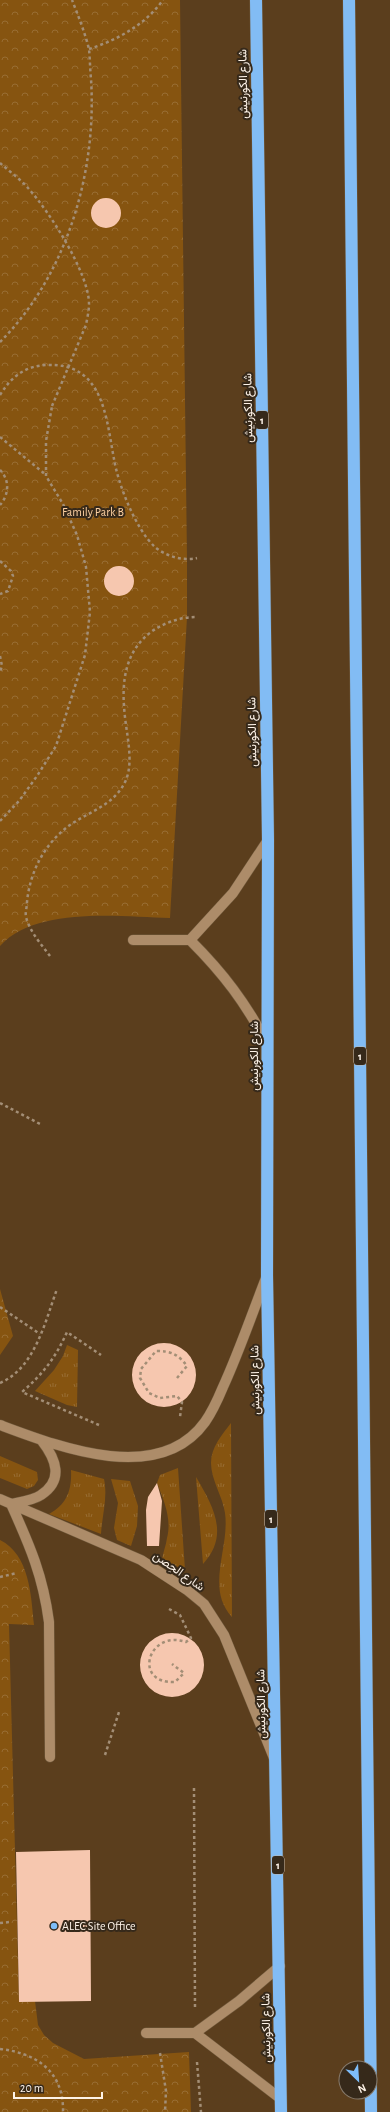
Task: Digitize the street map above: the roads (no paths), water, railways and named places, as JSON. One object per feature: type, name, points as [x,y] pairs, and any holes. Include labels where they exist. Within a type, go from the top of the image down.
[{"type":"highway","name":"شارع الكورنيش","points":[[256,0],[268,840],[267,1275],[280,1966],[281,2112]]},
{"type":"highway","name":"1","points":[[349,0],[371,2112]]},
{"type":"street","points":[[190,940],[233,893],[268,840]]},
{"type":"street","points":[[133,940],[190,940],[234,988],[253,1016],[268,1046]]},
{"type":"street","points":[[0,1425],[42,1441],[80,1452],[114,1458],[149,1455],[182,1445],[204,1423],[217,1400],[232,1367],[267,1275]]},
{"type":"street","points":[[42,1441],[53,1455],[57,1471],[52,1485],[41,1496],[11,1504],[39,1569],[47,1603],[49,1622],[50,1757]]},
{"type":"street","name":"شارع الحِصن","points":[[0,1499],[142,1560],[187,1590],[204,1604],[224,1636],[276,1763]]},
{"type":"street","points":[[146,2033],[195,2033],[239,2001],[280,1966]]},
{"type":"street","points":[[195,2033],[281,2099]]},
{"type":"place","name":"ALEC Site Office","points":[[54,1926]]},
{"type":"park label","name":"Family Park B","points":[[93,512]]}]
